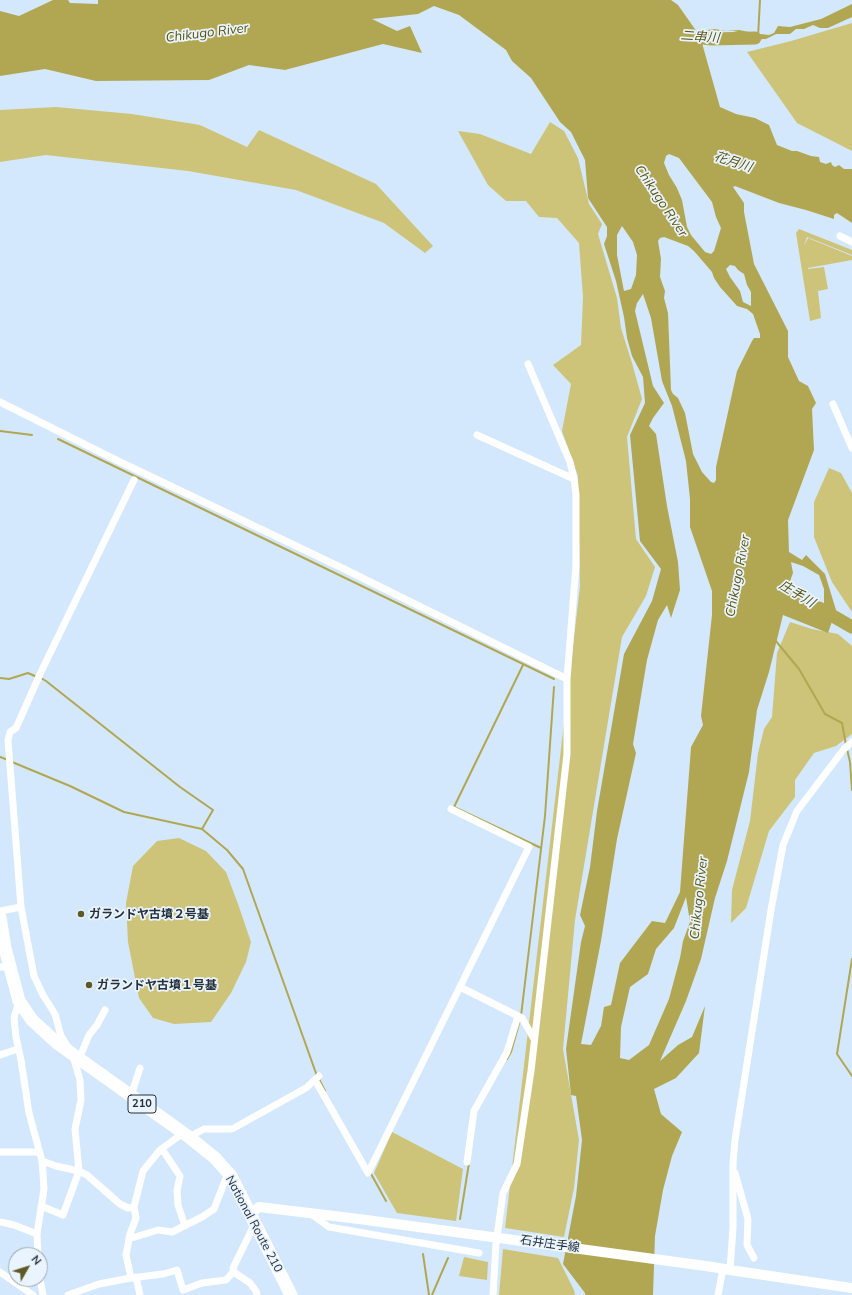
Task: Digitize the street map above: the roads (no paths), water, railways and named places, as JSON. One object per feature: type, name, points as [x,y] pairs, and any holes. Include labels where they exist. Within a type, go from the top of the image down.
[{"type":"highway","name":"National Route 210","points":[[0,917],[5,948],[5,967],[19,1001],[32,1020],[57,1043],[186,1135],[214,1158],[228,1173],[291,1295]]},
{"type":"main road","name":"石井庄手線","points":[[252,1218],[259,1207],[502,1237],[852,1288]]},
{"type":"street","points":[[840,236],[852,242]]},
{"type":"street","points":[[493,1295],[502,1237],[503,1193],[517,1164],[534,1039],[567,754],[567,679],[576,565],[576,495],[570,462],[528,364]]},
{"type":"street","points":[[0,402],[567,679]]},
{"type":"street","points":[[833,404],[852,448]]},
{"type":"street","points":[[477,434],[574,479]]},
{"type":"street","points":[[41,1206],[63,1215],[79,1171],[75,1129],[81,1100],[80,1080],[75,1056],[61,1036],[55,1014],[42,995],[34,976],[21,907],[8,740],[10,732],[16,728],[40,674],[134,480]]},
{"type":"street","points":[[718,1295],[722,1268],[734,1228],[733,1163],[756,999],[783,845],[797,811],[844,749],[852,742]]},
{"type":"street","points":[[140,1295],[126,1255],[129,1238],[136,1218],[134,1206],[143,1171],[150,1161],[162,1149],[186,1135],[204,1129],[232,1129],[306,1088],[317,1078],[370,1171],[529,847],[451,808]]},
{"type":"street","points":[[0,911],[21,907]]},
{"type":"street","points":[[460,988],[520,1017],[534,1039]]},
{"type":"street","points":[[19,1001],[14,1018],[16,1037],[29,1114],[42,1161],[44,1189],[37,1234],[38,1247]]},
{"type":"street","points":[[75,1056],[106,1010]]},
{"type":"street","points":[[467,1162],[474,1111],[507,1052],[520,1017]]},
{"type":"street","points":[[0,1055],[18,1049]]},
{"type":"street","points":[[132,1096],[140,1068]]},
{"type":"street","points":[[162,1149],[180,1176],[177,1191],[178,1205],[184,1226]]},
{"type":"street","points":[[0,1152],[39,1152]]},
{"type":"street","points":[[42,1161],[79,1171],[87,1175],[120,1204],[128,1208],[134,1206]]},
{"type":"street","points":[[733,1163],[748,1219],[748,1245],[754,1258]]},
{"type":"street","points":[[129,1238],[158,1230],[172,1232],[202,1217],[214,1209],[228,1173]]},
{"type":"street","points":[[311,1214],[329,1227],[480,1254]]},
{"type":"street","points":[[68,1295],[99,1284],[163,1274],[177,1270],[183,1290],[202,1284],[226,1280],[234,1271],[233,1268],[252,1218]]},
{"type":"street","points":[[0,1222],[14,1225],[37,1234]]},
{"type":"street","points":[[234,1271],[250,1283],[256,1290],[257,1295]]},
{"type":"street","points":[[0,1272],[33,1295]]},
{"type":"water","points":[[53,0],[68,0],[70,3],[98,4],[98,0],[671,0],[678,5],[697,32],[714,29],[726,31],[707,31],[707,34],[700,36],[720,107],[736,114],[755,118],[769,125],[777,145],[792,151],[819,157],[820,162],[826,164],[831,162],[835,167],[839,165],[844,169],[852,169],[852,223],[837,213],[834,215],[834,219],[779,203],[735,186],[733,187],[744,203],[744,212],[754,264],[788,331],[788,357],[799,381],[808,386],[816,403],[812,409],[814,450],[788,520],[789,552],[802,560],[806,555],[825,574],[836,610],[828,633],[783,615],[769,672],[757,710],[749,772],[727,861],[715,898],[701,959],[686,1001],[660,1061],[678,1045],[692,1037],[705,1006],[699,1053],[676,1078],[654,1089],[661,1114],[682,1132],[672,1156],[663,1190],[655,1236],[653,1295],[585,1295],[563,1264],[576,1196],[582,1140],[576,1096],[571,1095],[566,1049],[581,942],[585,926],[580,915],[590,867],[597,811],[624,654],[652,601],[661,569],[640,541],[630,435],[645,403],[643,377],[632,356],[616,281],[604,244],[607,236],[607,227],[588,198],[585,160],[571,132],[560,122],[531,78],[512,61],[506,50],[459,15],[434,6],[418,14],[372,19],[397,31],[410,26],[422,53],[383,44],[285,70],[249,65],[209,80],[96,81],[45,69],[0,76],[0,11],[19,16]],"holes":[[[669,154],[679,158],[712,202],[721,228],[714,251],[711,254],[705,252],[691,235],[687,227],[682,200],[664,163],[666,156]],[[622,226],[633,242],[637,255],[636,275],[631,289],[624,291],[617,255],[617,235]],[[664,237],[688,246],[694,251],[712,272],[720,287],[737,306],[747,309],[753,314],[760,334],[760,338],[754,338],[752,341],[737,371],[716,467],[716,480],[714,483],[711,482],[702,472],[693,454],[685,413],[678,398],[671,390],[668,313],[664,298],[665,291],[660,277],[661,259],[658,241],[660,238]],[[730,265],[735,266],[744,274],[751,292],[751,306],[743,302],[740,291],[726,269]],[[643,294],[651,318],[662,381],[672,406],[686,461],[690,499],[690,527],[712,591],[712,615],[701,716],[703,725],[691,747],[680,892],[665,923],[652,921],[620,963],[611,1005],[604,1007],[601,1026],[591,1045],[581,1044],[601,941],[617,839],[636,753],[633,744],[647,660],[658,620],[667,605],[671,618],[680,590],[678,562],[667,506],[656,434],[649,426],[664,403],[653,386],[635,311],[637,303]],[[791,562],[803,566],[819,575],[824,589],[824,606],[813,601],[789,584],[793,573]],[[686,897],[690,922],[683,941],[669,999],[649,1045],[629,1060],[620,1058],[621,1027],[630,987],[648,974],[656,949],[674,928]]]},
{"type":"water","points":[[852,4],[852,17],[828,28],[820,28],[813,25],[804,29],[796,29],[790,34],[776,34],[766,39],[740,40],[724,45],[711,43],[711,41],[727,42],[748,34],[726,31],[739,30],[756,35],[769,35],[774,33],[778,26],[790,27],[821,19]]},
{"type":"waterway","points":[[758,37],[760,0]]},
{"type":"waterway","name":"二串川","points":[[683,36],[712,39],[755,38]]},
{"type":"waterway","points":[[0,431],[32,435]]},
{"type":"waterway","points":[[58,439],[554,679]]},
{"type":"waterway","name":"庄手川","points":[[819,608],[852,627]]},
{"type":"waterway","points":[[775,640],[799,669],[825,714],[842,723],[846,745]]},
{"type":"waterway","points":[[523,665],[454,807],[541,848]]},
{"type":"waterway","points":[[0,678],[9,679],[28,673],[37,677]]},
{"type":"waterway","points":[[41,678],[180,787],[213,810],[202,829]]},
{"type":"waterway","points":[[521,1016],[545,816],[554,687]]},
{"type":"waterway","points":[[847,749],[850,762],[852,790]]},
{"type":"waterway","points":[[0,757],[8,760]]},
{"type":"waterway","points":[[12,762],[70,786],[124,812],[202,829],[227,850],[243,869],[317,1076]]},
{"type":"waterway","points":[[852,959],[837,1054],[852,1076]]},
{"type":"waterway","points":[[507,1059],[511,1052],[520,1020]]},
{"type":"waterway","points":[[319,1079],[325,1091]]},
{"type":"waterway","points":[[460,1219],[469,1163]]},
{"type":"waterway","points":[[370,1172],[386,1201]]},
{"type":"waterway","points":[[423,1254],[429,1295]]},
{"type":"waterway","points":[[432,1295],[448,1258]]},
{"type":"place","name":"ガランドヤ古墳２号基","points":[[81,914]]},
{"type":"place","name":"ガランドヤ古墳１号基","points":[[89,985]]},
{"type":"water label","name":"Chikugo River","points":[[207,33]]},
{"type":"water label","name":"花月川","points":[[733,162]]},
{"type":"water label","name":"Chikugo River","points":[[661,201]]},
{"type":"water label","name":"Chikugo River","points":[[738,576]]},
{"type":"water label","name":"Chikugo River","points":[[699,898]]}]
